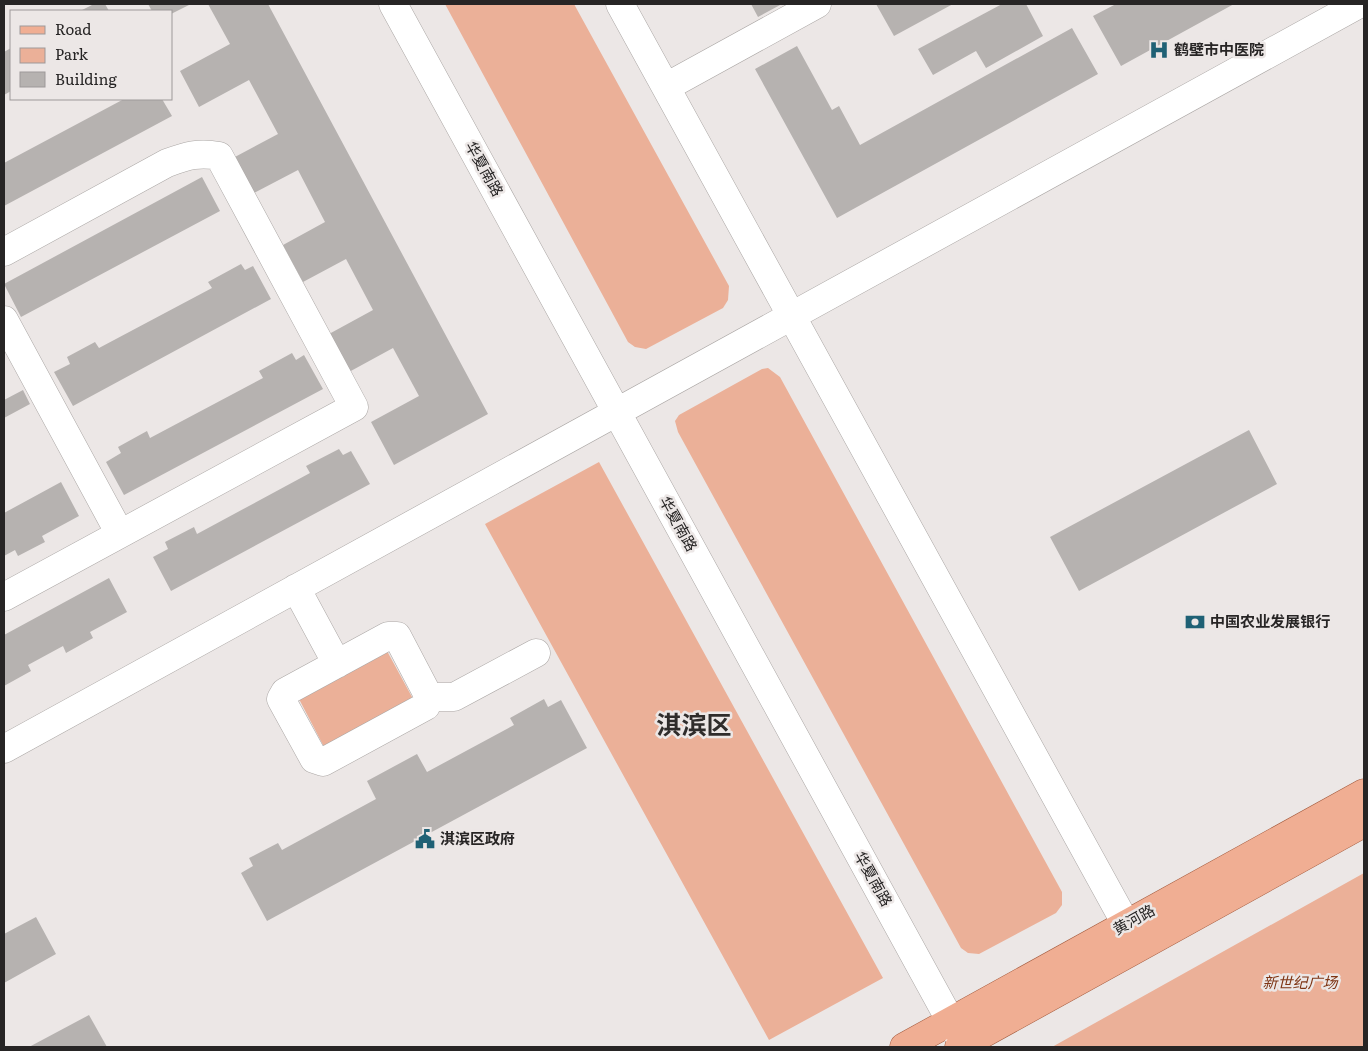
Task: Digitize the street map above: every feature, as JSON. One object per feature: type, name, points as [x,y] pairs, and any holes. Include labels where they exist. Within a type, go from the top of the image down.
[{"type":"main road","name":"黄河路","points":[[904,1047],[958,1038],[1132,936],[1364,793]]},
{"type":"main road","name":"黄河路","points":[[1132,936],[1364,823]]},
{"type":"street","name":"华夏南路","points":[[393,4],[958,1038]]},
{"type":"street","points":[[620,4],[1132,936]]},
{"type":"street","points":[[666,87],[817,4]]},
{"type":"street","points":[[4,749],[1359,4]]},
{"type":"street","points":[[4,252],[167,163],[204,153],[220,156],[354,407],[4,597]]},
{"type":"street","points":[[4,320],[120,534]]},
{"type":"street","points":[[296,588],[337,664]]},
{"type":"street","points":[[388,636],[397,636],[430,697],[426,706],[323,762],[314,759],[281,699],[285,692],[388,636]]},
{"type":"street","points":[[430,697],[454,697],[536,654]]},
{"type":"green space","points":[[445,4],[574,4],[729,286],[728,300],[723,308],[646,349],[635,347],[628,342]]},
{"type":"green space","points":[[768,368],[780,377],[1062,892],[1062,905],[1056,913],[979,954],[968,953],[961,948],[678,432],[675,421],[679,415],[762,369]]},
{"type":"green space","points":[[599,462],[883,978],[769,1040],[485,524]]},
{"type":"green space","points":[[387,651],[412,697],[409,704],[330,747],[323,745],[299,699]]},
{"type":"green space","name":"新世纪广场","points":[[1364,873],[1364,1047],[1052,1047]]},
{"type":"building","points":[[94,4],[105,4],[108,10],[82,10]]},
{"type":"building","points":[[148,4],[191,4],[172,14],[172,10],[151,10]]},
{"type":"building","points":[[208,4],[268,4],[488,414],[394,465],[371,422],[419,396],[393,348],[349,372],[329,334],[373,310],[346,259],[303,282],[283,245],[325,222],[298,170],[252,194],[233,158],[278,134],[249,80],[199,107],[180,71],[230,44]]},
{"type":"building","points":[[751,4],[782,4],[758,17]]},
{"type":"building","points":[[876,4],[953,4],[894,36]]},
{"type":"building","points":[[1002,4],[1026,4],[1043,36],[986,68],[976,51],[933,75],[918,49]]},
{"type":"building","points":[[1116,4],[1234,4],[1121,66],[1093,16]]},
{"type":"building","points":[[1072,28],[1098,74],[837,218],[755,69],[797,46],[832,110],[839,106],[860,145]]},
{"type":"building","points":[[10,49],[10,92],[4,95],[4,52]]},
{"type":"building","points":[[122,100],[163,100],[172,116],[4,206],[4,163]]},
{"type":"building","points":[[202,177],[220,211],[21,317],[4,284]]},
{"type":"building","points":[[241,264],[245,270],[253,266],[271,299],[73,406],[54,372],[70,364],[67,357],[95,342],[99,348],[212,288],[208,282]]},
{"type":"building","points":[[292,353],[296,360],[304,355],[323,389],[124,495],[106,462],[121,453],[118,447],[147,431],[150,438],[263,378],[259,371]]},
{"type":"building","points":[[23,390],[30,404],[4,418],[4,400]]},
{"type":"building","points":[[1249,430],[1277,484],[1079,591],[1050,537]]},
{"type":"building","points":[[339,449],[343,455],[351,451],[370,484],[171,591],[153,557],[168,549],[165,542],[194,527],[197,534],[310,473],[306,466]]},
{"type":"building","points":[[61,482],[79,516],[42,536],[45,542],[18,556],[15,550],[4,556],[4,513]]},
{"type":"building","points":[[109,578],[127,612],[90,632],[93,638],[66,653],[63,646],[28,665],[31,671],[4,686],[4,635]]},
{"type":"building","points":[[544,699],[548,707],[561,700],[587,748],[267,921],[241,873],[253,866],[249,858],[278,843],[282,850],[376,799],[367,781],[417,754],[427,772],[514,725],[510,718]]},
{"type":"building","points":[[36,917],[56,954],[4,983],[4,934]]},
{"type":"building","points":[[89,1015],[107,1047],[29,1047]]},
{"type":"place","name":"鹤壁市中医院","points":[[1159,50]]},
{"type":"place","name":"中国农业发展银行","points":[[1195,622]]},
{"type":"place","name":"淇滨区政府","points":[[425,839]]},
{"type":"district","name":"淇滨区","points":[[694,725]]}]
